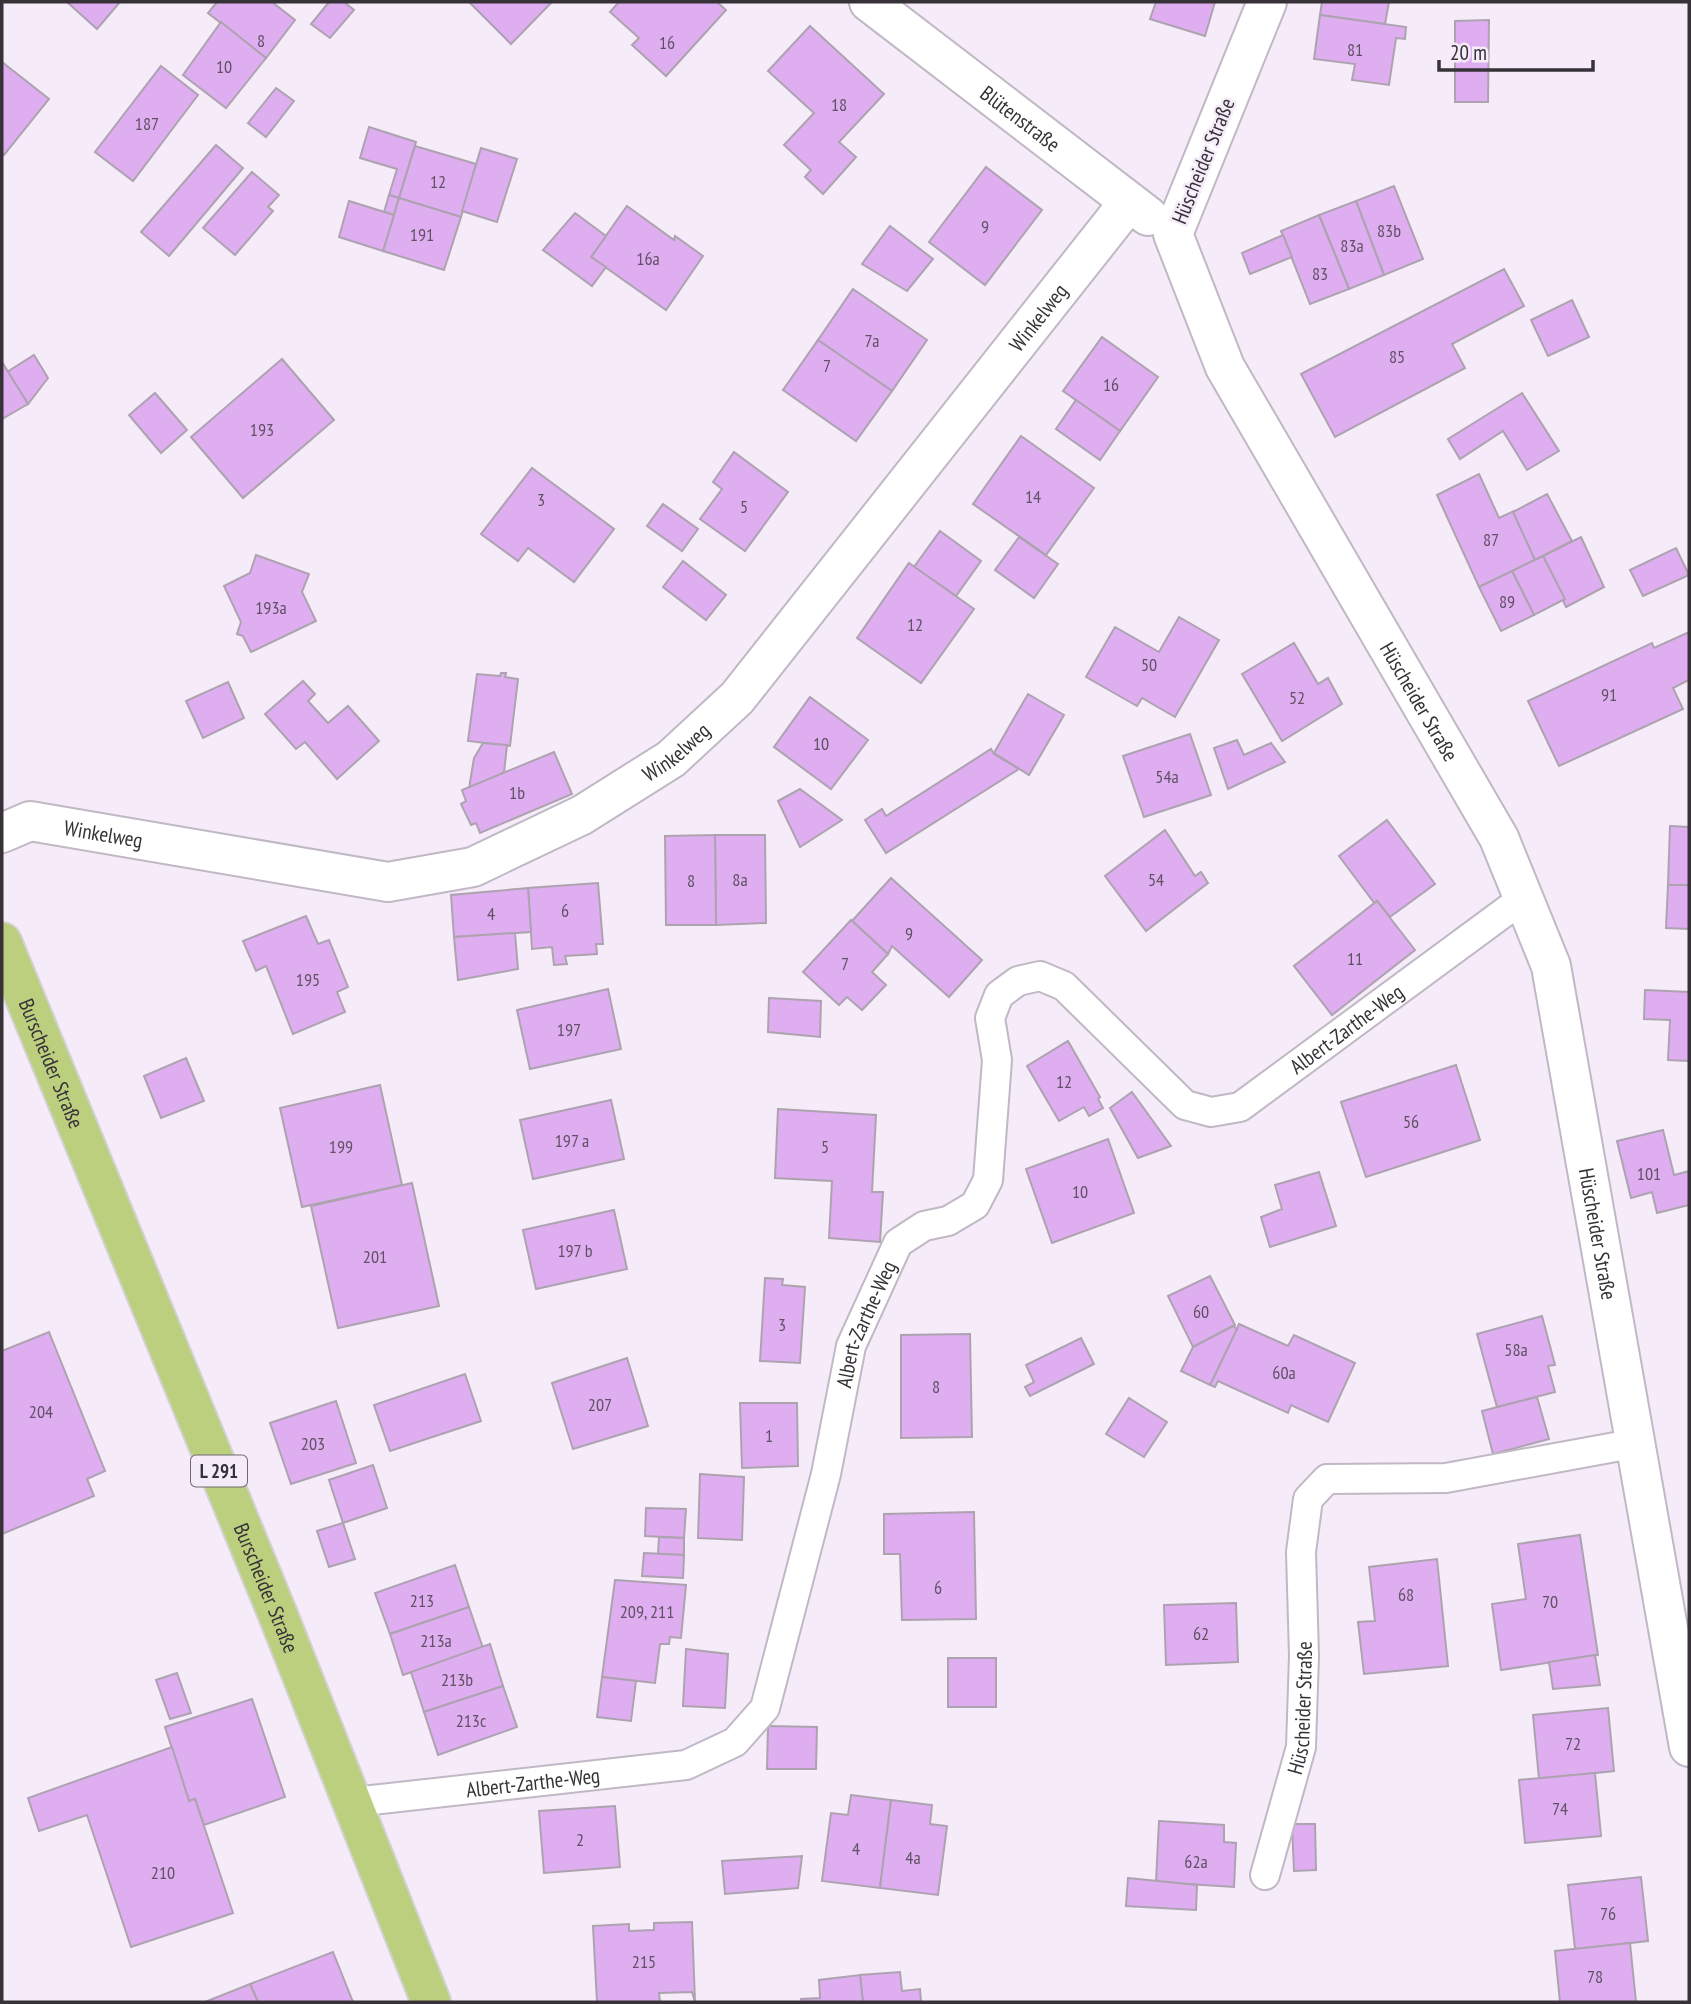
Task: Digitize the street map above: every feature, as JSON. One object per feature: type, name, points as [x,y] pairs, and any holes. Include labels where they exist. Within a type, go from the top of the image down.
[{"type":"main road","name":"Burscheider Straße","points":[[2,942],[354,1802],[431,2002]]},
{"type":"street","name":"Blütenstraße","points":[[869,2],[1173,234]]},
{"type":"street","name":"Hüscheider Straße","points":[[1267,2],[1173,234],[1225,367],[1499,838],[1551,966],[1689,1747]]},
{"type":"street","name":"Winkelweg","points":[[2,833],[30,821],[388,882],[473,867],[582,815],[671,759],[737,698],[1129,202]]},
{"type":"lane","name":"Albert-Zarthe-Weg","points":[[354,1802],[686,1765],[735,1742],[765,1708],[826,1474],[851,1346],[898,1243],[924,1226],[948,1221],[975,1205],[988,1180],[998,1060],[990,1018],[999,995],[1018,981],[1040,976],[1064,986],[1185,1105],[1211,1112],[1240,1107],[1525,897]]},
{"type":"lane","name":"Hüscheider Straße","points":[[1265,1875],[1301,1747],[1304,1656],[1301,1552],[1308,1499],[1327,1479],[1446,1478],[1637,1443]]},
{"type":"building","points":[[67,2],[120,2],[97,29]]},
{"type":"building","points":[[217,2],[272,2],[295,20],[266,58],[208,13]]},
{"type":"building","points":[[329,2],[344,2],[354,10],[330,38],[311,24]]},
{"type":"building","points":[[469,2],[552,2],[511,44]]},
{"type":"building","points":[[619,2],[717,2],[726,10],[666,76],[632,45],[639,38],[610,12]]},
{"type":"building","points":[[1156,2],[1215,2],[1205,36],[1150,19]]},
{"type":"building","points":[[1322,2],[1389,2],[1385,24],[1320,15]]},
{"type":"building","points":[[1320,15],[1406,27],[1405,39],[1396,38],[1389,85],[1352,80],[1355,64],[1314,59]]},
{"type":"building","points":[[1489,20],[1488,102],[1455,102],[1455,21]]},
{"type":"building","points":[[221,22],[266,58],[226,108],[183,75]]},
{"type":"building","points":[[810,26],[884,94],[839,142],[856,157],[823,194],[805,177],[811,170],[784,145],[814,113],[768,71]]},
{"type":"building","points":[[2,62],[49,99],[4,155],[2,153]]},
{"type":"building","points":[[161,66],[198,95],[133,181],[95,152]]},
{"type":"building","points":[[276,88],[294,101],[266,137],[248,123]]},
{"type":"building","points":[[369,127],[416,142],[399,198],[389,195],[397,169],[360,158]]},
{"type":"building","points":[[216,145],[243,168],[169,256],[141,232]]},
{"type":"building","points":[[415,146],[476,164],[461,217],[399,198]]},
{"type":"building","points":[[481,148],[517,159],[497,222],[462,211]]},
{"type":"building","points":[[986,167],[1042,210],[985,285],[929,242]]},
{"type":"building","points":[[252,172],[279,195],[268,207],[273,211],[235,255],[203,228]]},
{"type":"building","points":[[1394,186],[1423,259],[1384,275],[1356,201]]},
{"type":"building","points":[[389,195],[399,198],[394,215],[384,212]]},
{"type":"building","points":[[399,198],[461,217],[444,270],[383,251]]},
{"type":"building","points":[[349,201],[394,215],[383,251],[339,237]]},
{"type":"building","points":[[1356,201],[1384,275],[1349,289],[1319,215]]},
{"type":"building","points":[[627,206],[674,240],[675,236],[703,256],[666,310],[591,257]]},
{"type":"building","points":[[575,213],[606,236],[591,257],[606,267],[592,286],[543,250]]},
{"type":"building","points":[[1319,215],[1349,289],[1310,304],[1281,231]]},
{"type":"building","points":[[890,226],[933,259],[907,291],[862,264]]},
{"type":"building","points":[[1283,235],[1292,257],[1250,274],[1242,253]]},
{"type":"building","points":[[1504,269],[1524,306],[1452,344],[1465,368],[1335,437],[1301,374]]},
{"type":"building","points":[[853,289],[927,340],[892,391],[818,340]]},
{"type":"building","points":[[1572,300],[1589,337],[1548,356],[1531,320]]},
{"type":"building","points":[[1102,337],[1158,377],[1120,431],[1063,391]]},
{"type":"building","points":[[818,340],[892,391],[856,441],[783,390]]},
{"type":"building","points":[[34,355],[48,378],[28,404],[7,372]]},
{"type":"building","points":[[282,359],[334,420],[243,498],[191,437]]},
{"type":"building","points":[[2,362],[28,404],[2,419]]},
{"type":"building","points":[[155,393],[187,430],[161,453],[129,415]]},
{"type":"building","points":[[1522,393],[1559,451],[1527,470],[1503,431],[1460,459],[1448,439]]},
{"type":"building","points":[[1076,400],[1120,431],[1100,460],[1056,429]]},
{"type":"building","points":[[1021,436],[1094,488],[1046,555],[973,504]]},
{"type":"building","points":[[734,452],[788,492],[745,551],[700,519],[722,489],[713,482]]},
{"type":"building","points":[[532,468],[614,529],[574,582],[528,548],[518,561],[481,534]]},
{"type":"building","points":[[1479,474],[1499,518],[1514,511],[1535,560],[1479,587],[1437,495]]},
{"type":"building","points":[[1547,494],[1572,541],[1535,560],[1513,512]]},
{"type":"building","points":[[663,504],[698,529],[682,551],[647,526]]},
{"type":"building","points":[[940,531],[981,561],[956,596],[914,567]]},
{"type":"building","points":[[1019,537],[1058,564],[1034,598],[995,570]]},
{"type":"building","points":[[1581,537],[1604,587],[1566,607],[1543,556]]},
{"type":"building","points":[[1676,548],[1689,575],[1643,596],[1630,570]]},
{"type":"building","points":[[256,555],[309,574],[302,592],[316,621],[251,652],[243,636],[237,634],[241,622],[224,586],[250,573]]},
{"type":"building","points":[[1543,556],[1565,599],[1534,615],[1512,571]]},
{"type":"building","points":[[683,561],[726,595],[706,620],[663,587]]},
{"type":"building","points":[[909,563],[974,609],[921,683],[857,638]]},
{"type":"building","points":[[1512,571],[1534,615],[1501,631],[1479,587]]},
{"type":"building","points":[[1179,617],[1219,640],[1175,717],[1142,698],[1137,706],[1086,677],[1115,627],[1159,652]]},
{"type":"building","points":[[1689,632],[1689,680],[1673,688],[1683,709],[1559,766],[1528,701],[1652,643],[1654,648]]},
{"type":"building","points":[[1294,643],[1318,684],[1328,678],[1342,704],[1282,741],[1242,674]]},
{"type":"building","points":[[501,673],[506,673],[505,677],[518,679],[510,746],[468,741],[477,674],[500,676]]},
{"type":"building","points":[[303,681],[315,694],[308,701],[328,723],[348,706],[379,741],[337,779],[305,742],[296,749],[265,714]]},
{"type":"building","points":[[228,682],[244,718],[203,738],[186,701]]},
{"type":"building","points":[[1028,694],[1064,715],[1029,775],[994,753]]},
{"type":"building","points":[[810,697],[868,740],[831,789],[774,747]]},
{"type":"building","points":[[1190,734],[1211,795],[1144,817],[1123,756]]},
{"type":"building","points":[[1237,740],[1244,755],[1271,743],[1285,762],[1228,789],[1214,748]]},
{"type":"building","points":[[483,743],[507,745],[504,773],[469,788],[474,758]]},
{"type":"building","points":[[991,749],[994,754],[1019,769],[886,853],[865,820],[882,809],[886,816]]},
{"type":"building","points":[[554,752],[572,794],[480,833],[476,823],[471,825],[461,804],[466,801],[462,790]]},
{"type":"building","points":[[800,789],[842,820],[800,847],[778,801]]},
{"type":"building","points":[[1387,820],[1435,884],[1390,917],[1377,901],[1375,904],[1339,856]]},
{"type":"building","points":[[1670,826],[1689,827],[1689,885],[1668,885]]},
{"type":"building","points":[[1165,830],[1195,876],[1201,872],[1208,883],[1146,931],[1105,876]]},
{"type":"building","points":[[715,835],[765,835],[766,923],[716,925]]},
{"type":"building","points":[[715,835],[716,925],[666,925],[665,836]]},
{"type":"building","points":[[891,878],[982,960],[949,997],[892,946],[888,954],[852,921]]},
{"type":"building","points":[[598,883],[603,944],[596,944],[597,954],[565,956],[567,964],[554,965],[552,947],[532,949],[528,888]]},
{"type":"building","points":[[1668,885],[1689,885],[1689,929],[1666,928]]},
{"type":"building","points":[[528,888],[531,932],[454,937],[451,895]]},
{"type":"building","points":[[1377,901],[1415,950],[1332,1015],[1294,966]]},
{"type":"building","points":[[306,916],[318,944],[329,940],[348,987],[337,992],[345,1012],[293,1034],[266,966],[256,971],[243,941]]},
{"type":"building","points":[[851,920],[888,954],[872,972],[886,985],[862,1010],[847,997],[839,1005],[803,972]]},
{"type":"building","points":[[515,933],[518,969],[458,980],[454,937]]},
{"type":"building","points":[[608,989],[621,1049],[530,1069],[517,1010]]},
{"type":"building","points":[[1645,990],[1689,992],[1689,1061],[1668,1060],[1670,1020],[1644,1019]]},
{"type":"building","points":[[769,998],[821,1001],[820,1037],[768,1032]]},
{"type":"building","points":[[1068,1041],[1100,1097],[1098,1099],[1103,1108],[1089,1116],[1084,1107],[1059,1121],[1027,1066]]},
{"type":"building","points":[[186,1058],[204,1101],[161,1118],[144,1076]]},
{"type":"building","points":[[1456,1065],[1480,1140],[1366,1177],[1341,1102]]},
{"type":"building","points":[[380,1085],[402,1185],[302,1207],[280,1108]]},
{"type":"building","points":[[1132,1092],[1171,1146],[1138,1158],[1110,1108]]},
{"type":"building","points":[[611,1100],[624,1159],[533,1179],[520,1120]]},
{"type":"building","points":[[778,1109],[876,1115],[872,1192],[883,1192],[880,1242],[829,1238],[832,1181],[775,1178]]},
{"type":"building","points":[[1663,1130],[1674,1175],[1689,1171],[1689,1205],[1657,1213],[1652,1192],[1631,1198],[1617,1141]]},
{"type":"building","points":[[1108,1139],[1134,1213],[1052,1243],[1026,1169]]},
{"type":"building","points":[[1319,1172],[1336,1226],[1270,1247],[1261,1217],[1282,1209],[1275,1185]]},
{"type":"building","points":[[412,1183],[439,1306],[338,1328],[311,1206]]},
{"type":"building","points":[[614,1210],[627,1269],[536,1289],[523,1230]]},
{"type":"building","points":[[1210,1276],[1235,1325],[1193,1347],[1168,1296]]},
{"type":"building","points":[[765,1278],[783,1279],[782,1285],[805,1287],[800,1363],[760,1361]]},
{"type":"building","points":[[1542,1316],[1555,1365],[1548,1366],[1555,1392],[1497,1407],[1477,1334]]},
{"type":"building","points":[[1239,1324],[1288,1346],[1294,1335],[1355,1363],[1328,1422],[1291,1405],[1288,1413],[1218,1381],[1215,1387],[1210,1385]]},
{"type":"building","points":[[1233,1326],[1237,1329],[1210,1385],[1181,1371],[1193,1347]]},
{"type":"building","points":[[49,1332],[105,1471],[87,1479],[94,1496],[2,1534],[2,1351]]},
{"type":"building","points":[[970,1334],[972,1437],[901,1438],[901,1335]]},
{"type":"building","points":[[1081,1338],[1094,1364],[1030,1396],[1025,1387],[1034,1382],[1026,1365]]},
{"type":"building","points":[[627,1358],[648,1426],[573,1449],[552,1383]]},
{"type":"building","points":[[465,1374],[481,1421],[390,1451],[374,1405]]},
{"type":"building","points":[[1537,1397],[1549,1439],[1493,1454],[1482,1411]]},
{"type":"building","points":[[1129,1398],[1167,1422],[1144,1457],[1106,1434]]},
{"type":"building","points":[[336,1401],[356,1463],[291,1484],[270,1423]]},
{"type":"building","points":[[740,1403],[797,1403],[798,1466],[742,1468]]},
{"type":"building","points":[[373,1465],[387,1508],[343,1523],[329,1480]]},
{"type":"building","points":[[700,1474],[744,1477],[742,1540],[698,1538]]},
{"type":"building","points":[[646,1508],[686,1509],[684,1538],[645,1536]]},
{"type":"building","points":[[974,1512],[976,1619],[902,1620],[900,1554],[884,1554],[884,1514]]},
{"type":"building","points":[[343,1523],[355,1559],[329,1567],[317,1531]]},
{"type":"building","points":[[1580,1535],[1598,1655],[1501,1670],[1492,1604],[1526,1599],[1518,1544]]},
{"type":"building","points":[[659,1537],[684,1538],[684,1555],[658,1554]]},
{"type":"building","points":[[644,1553],[684,1555],[683,1578],[642,1576]]},
{"type":"building","points":[[1437,1559],[1448,1666],[1364,1674],[1358,1622],[1375,1621],[1369,1567]]},
{"type":"building","points":[[455,1565],[469,1607],[390,1634],[375,1593]]},
{"type":"building","points":[[615,1580],[686,1585],[681,1638],[670,1637],[669,1644],[660,1644],[655,1683],[602,1677]]},
{"type":"building","points":[[1236,1603],[1238,1662],[1166,1665],[1164,1605]]},
{"type":"building","points":[[469,1607],[483,1648],[403,1675],[390,1634]]},
{"type":"building","points":[[490,1644],[503,1686],[424,1712],[411,1672]]},
{"type":"building","points":[[686,1649],[728,1654],[725,1708],[683,1706]]},
{"type":"building","points":[[1595,1655],[1600,1685],[1553,1689],[1549,1662]]},
{"type":"building","points":[[948,1658],[996,1658],[996,1707],[948,1707]]},
{"type":"building","points":[[177,1673],[191,1713],[170,1719],[156,1680]]},
{"type":"building","points":[[602,1677],[636,1681],[631,1721],[597,1717]]},
{"type":"building","points":[[503,1686],[517,1727],[438,1755],[424,1712]]},
{"type":"building","points":[[252,1699],[285,1797],[204,1825],[195,1799],[189,1801],[165,1727]]},
{"type":"building","points":[[1608,1708],[1614,1771],[1539,1779],[1533,1715]]},
{"type":"building","points":[[768,1726],[817,1727],[816,1769],[767,1769]]},
{"type":"building","points":[[172,1747],[189,1801],[195,1799],[233,1913],[131,1947],[87,1815],[39,1831],[28,1798]]},
{"type":"building","points":[[1595,1773],[1601,1836],[1525,1843],[1519,1780]]},
{"type":"building","points":[[851,1795],[891,1800],[880,1888],[822,1881],[831,1813],[848,1815]]},
{"type":"building","points":[[891,1800],[932,1805],[930,1824],[947,1826],[938,1895],[880,1888]]},
{"type":"building","points":[[615,1806],[620,1867],[544,1873],[539,1811]]},
{"type":"building","points":[[1159,1821],[1224,1825],[1224,1842],[1236,1843],[1234,1887],[1156,1882]]},
{"type":"building","points":[[1292,1824],[1315,1824],[1316,1870],[1294,1871]]},
{"type":"building","points":[[802,1856],[798,1888],[725,1894],[722,1861]]},
{"type":"building","points":[[1641,1877],[1648,1941],[1575,1949],[1568,1885]]},
{"type":"building","points":[[1128,1878],[1197,1885],[1196,1910],[1126,1906]]},
{"type":"building","points":[[692,1922],[695,2002],[692,1992],[659,1993],[660,2002],[597,2002],[593,1926],[629,1924],[629,1931],[654,1930],[654,1923]]},
{"type":"building","points":[[1630,1943],[1636,2002],[1560,2002],[1555,1951]]},
{"type":"building","points":[[333,1952],[353,2002],[258,2002],[250,1984]]},
{"type":"building","points":[[900,1972],[902,1991],[920,1989],[921,2002],[863,2002],[860,1975]]},
{"type":"building","points":[[860,1975],[863,2002],[802,2002],[801,1999],[820,1998],[819,1980]]},
{"type":"building","points":[[250,1984],[258,2002],[205,2002]]}]
